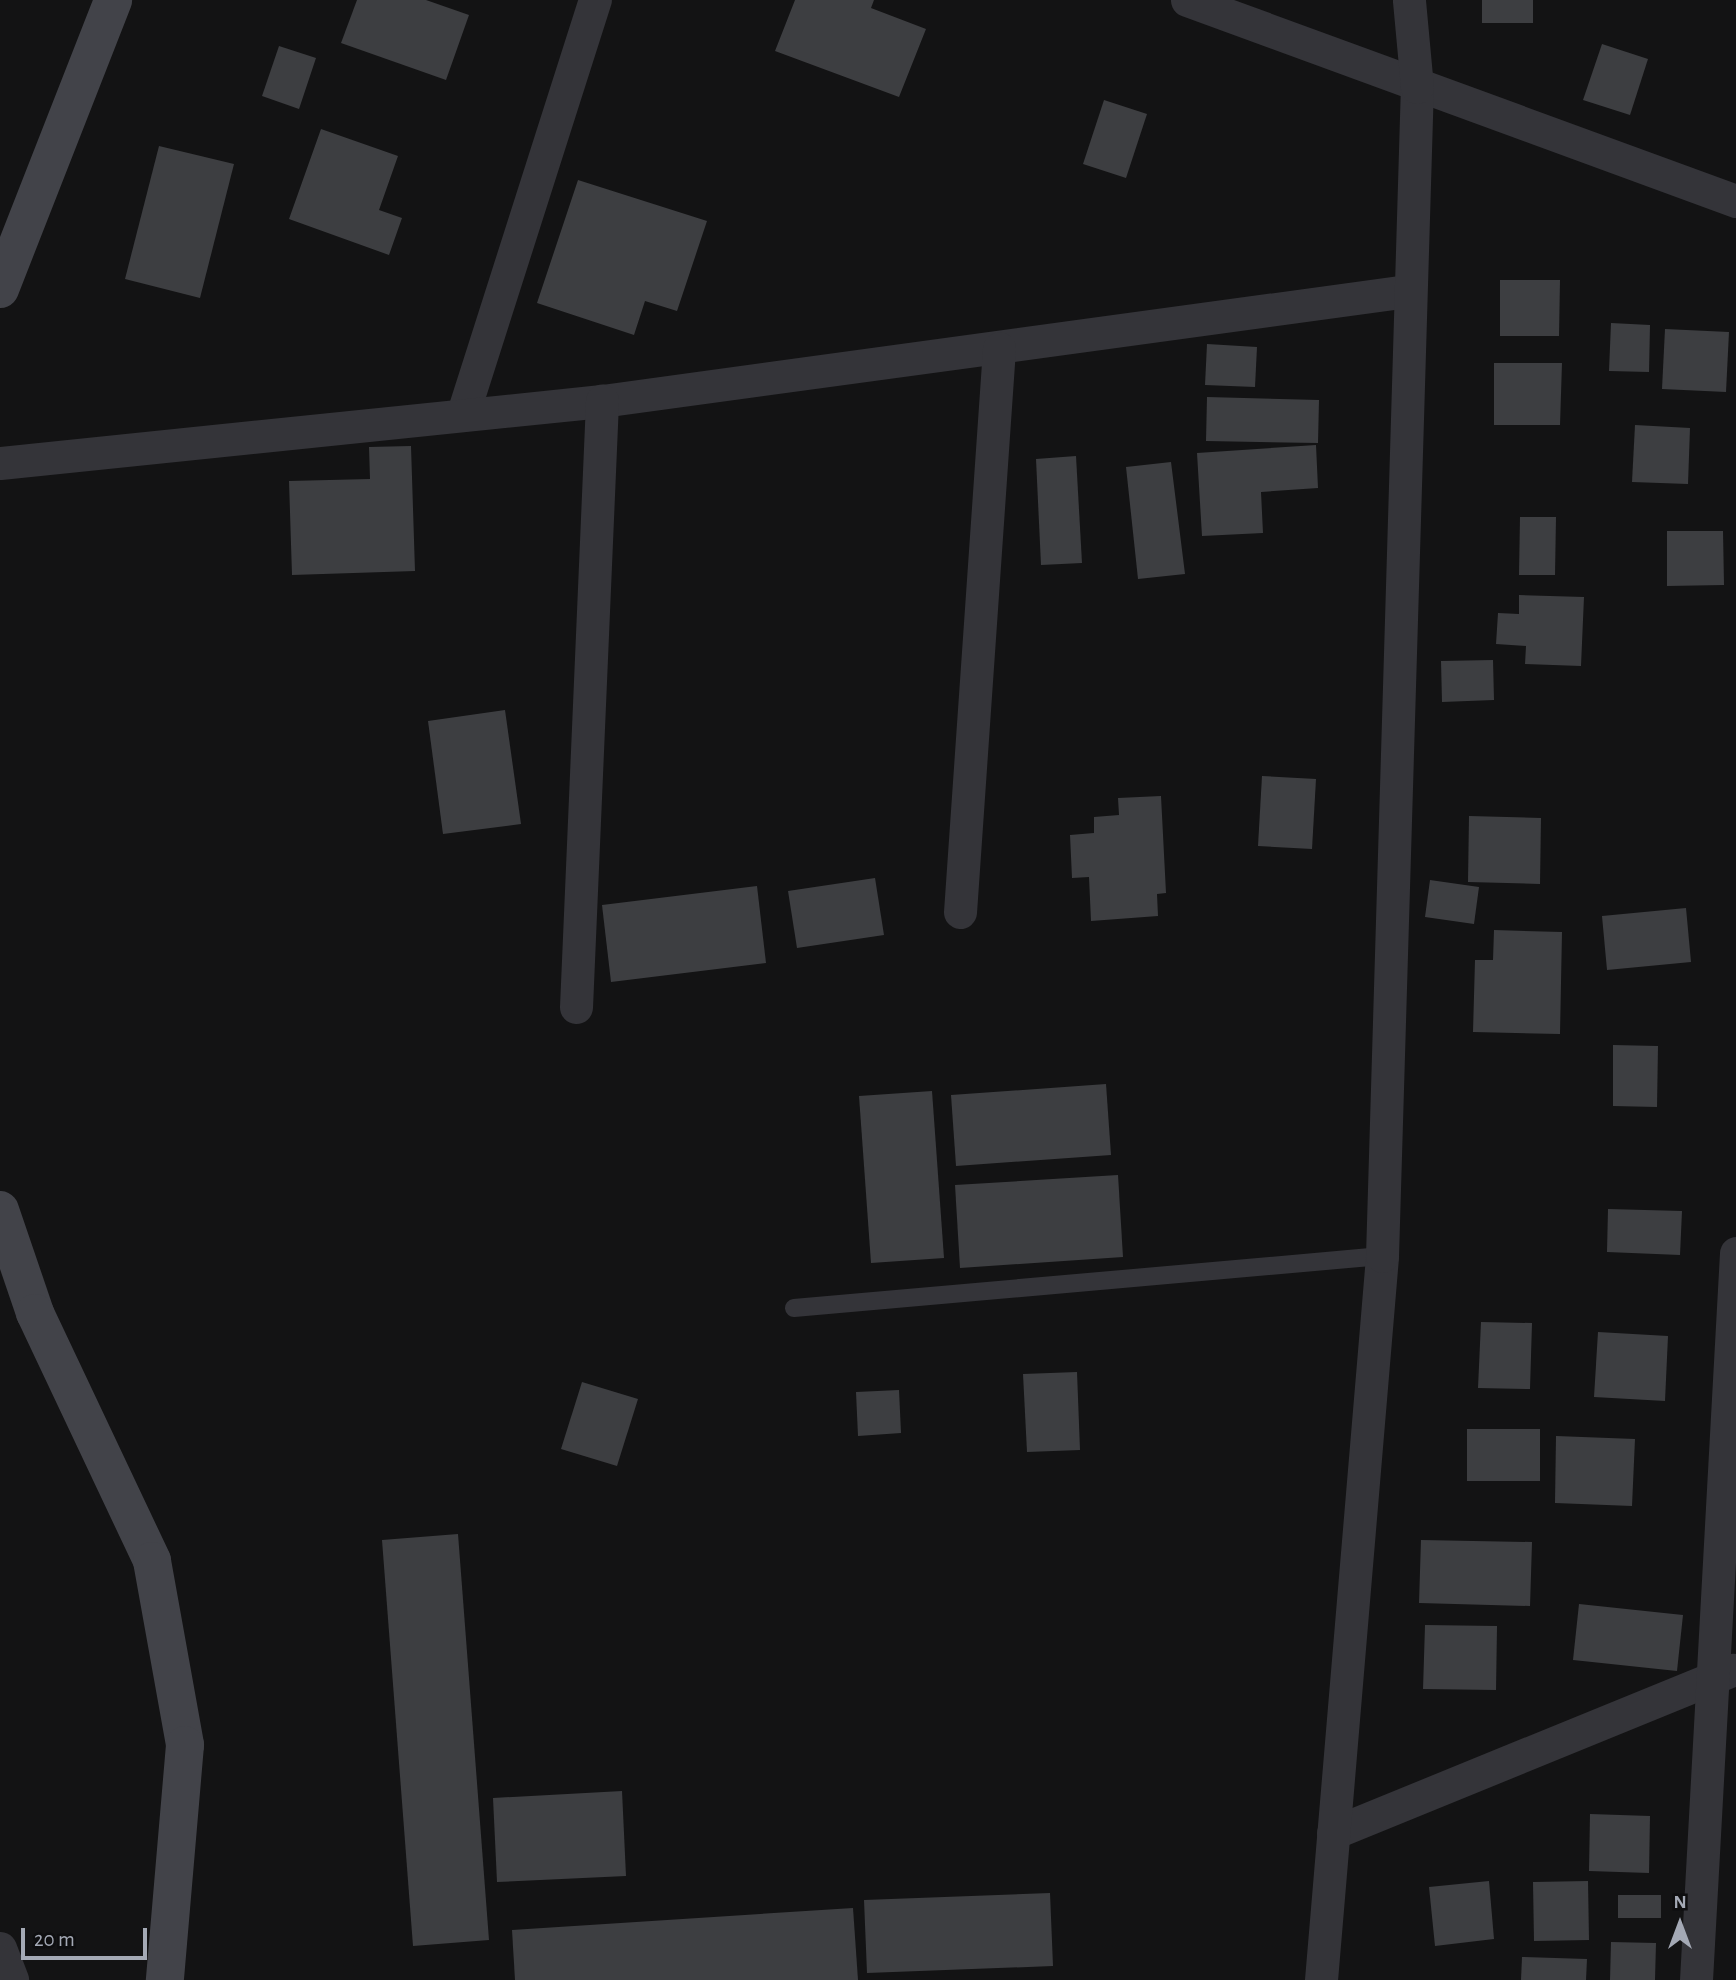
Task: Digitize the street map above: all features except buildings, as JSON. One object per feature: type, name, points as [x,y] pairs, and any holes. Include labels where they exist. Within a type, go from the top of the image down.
[{"type":"main road","points":[[0,289],[113,0]]},
{"type":"main road","points":[[0,1210],[35,1313],[152,1561],[186,1745],[164,1980]]},
{"type":"street","points":[[463,413],[595,0]]},
{"type":"street","points":[[1187,0],[1418,87],[1736,201]]},
{"type":"street","points":[[1321,1980],[1382,1256],[1407,291],[1418,87],[1409,0]]},
{"type":"street","points":[[0,463],[463,413],[603,401],[1407,291]]},
{"type":"street","points":[[960,912],[999,348]]},
{"type":"street","points":[[576,1007],[603,401]]},
{"type":"street","points":[[1696,1980],[1726,1673],[1736,1253]]},
{"type":"street","points":[[1333,1833],[1726,1673]]},
{"type":"street","points":[[0,1948],[12,1980]]},
{"type":"lane","points":[[794,1308],[1382,1256]]}]
